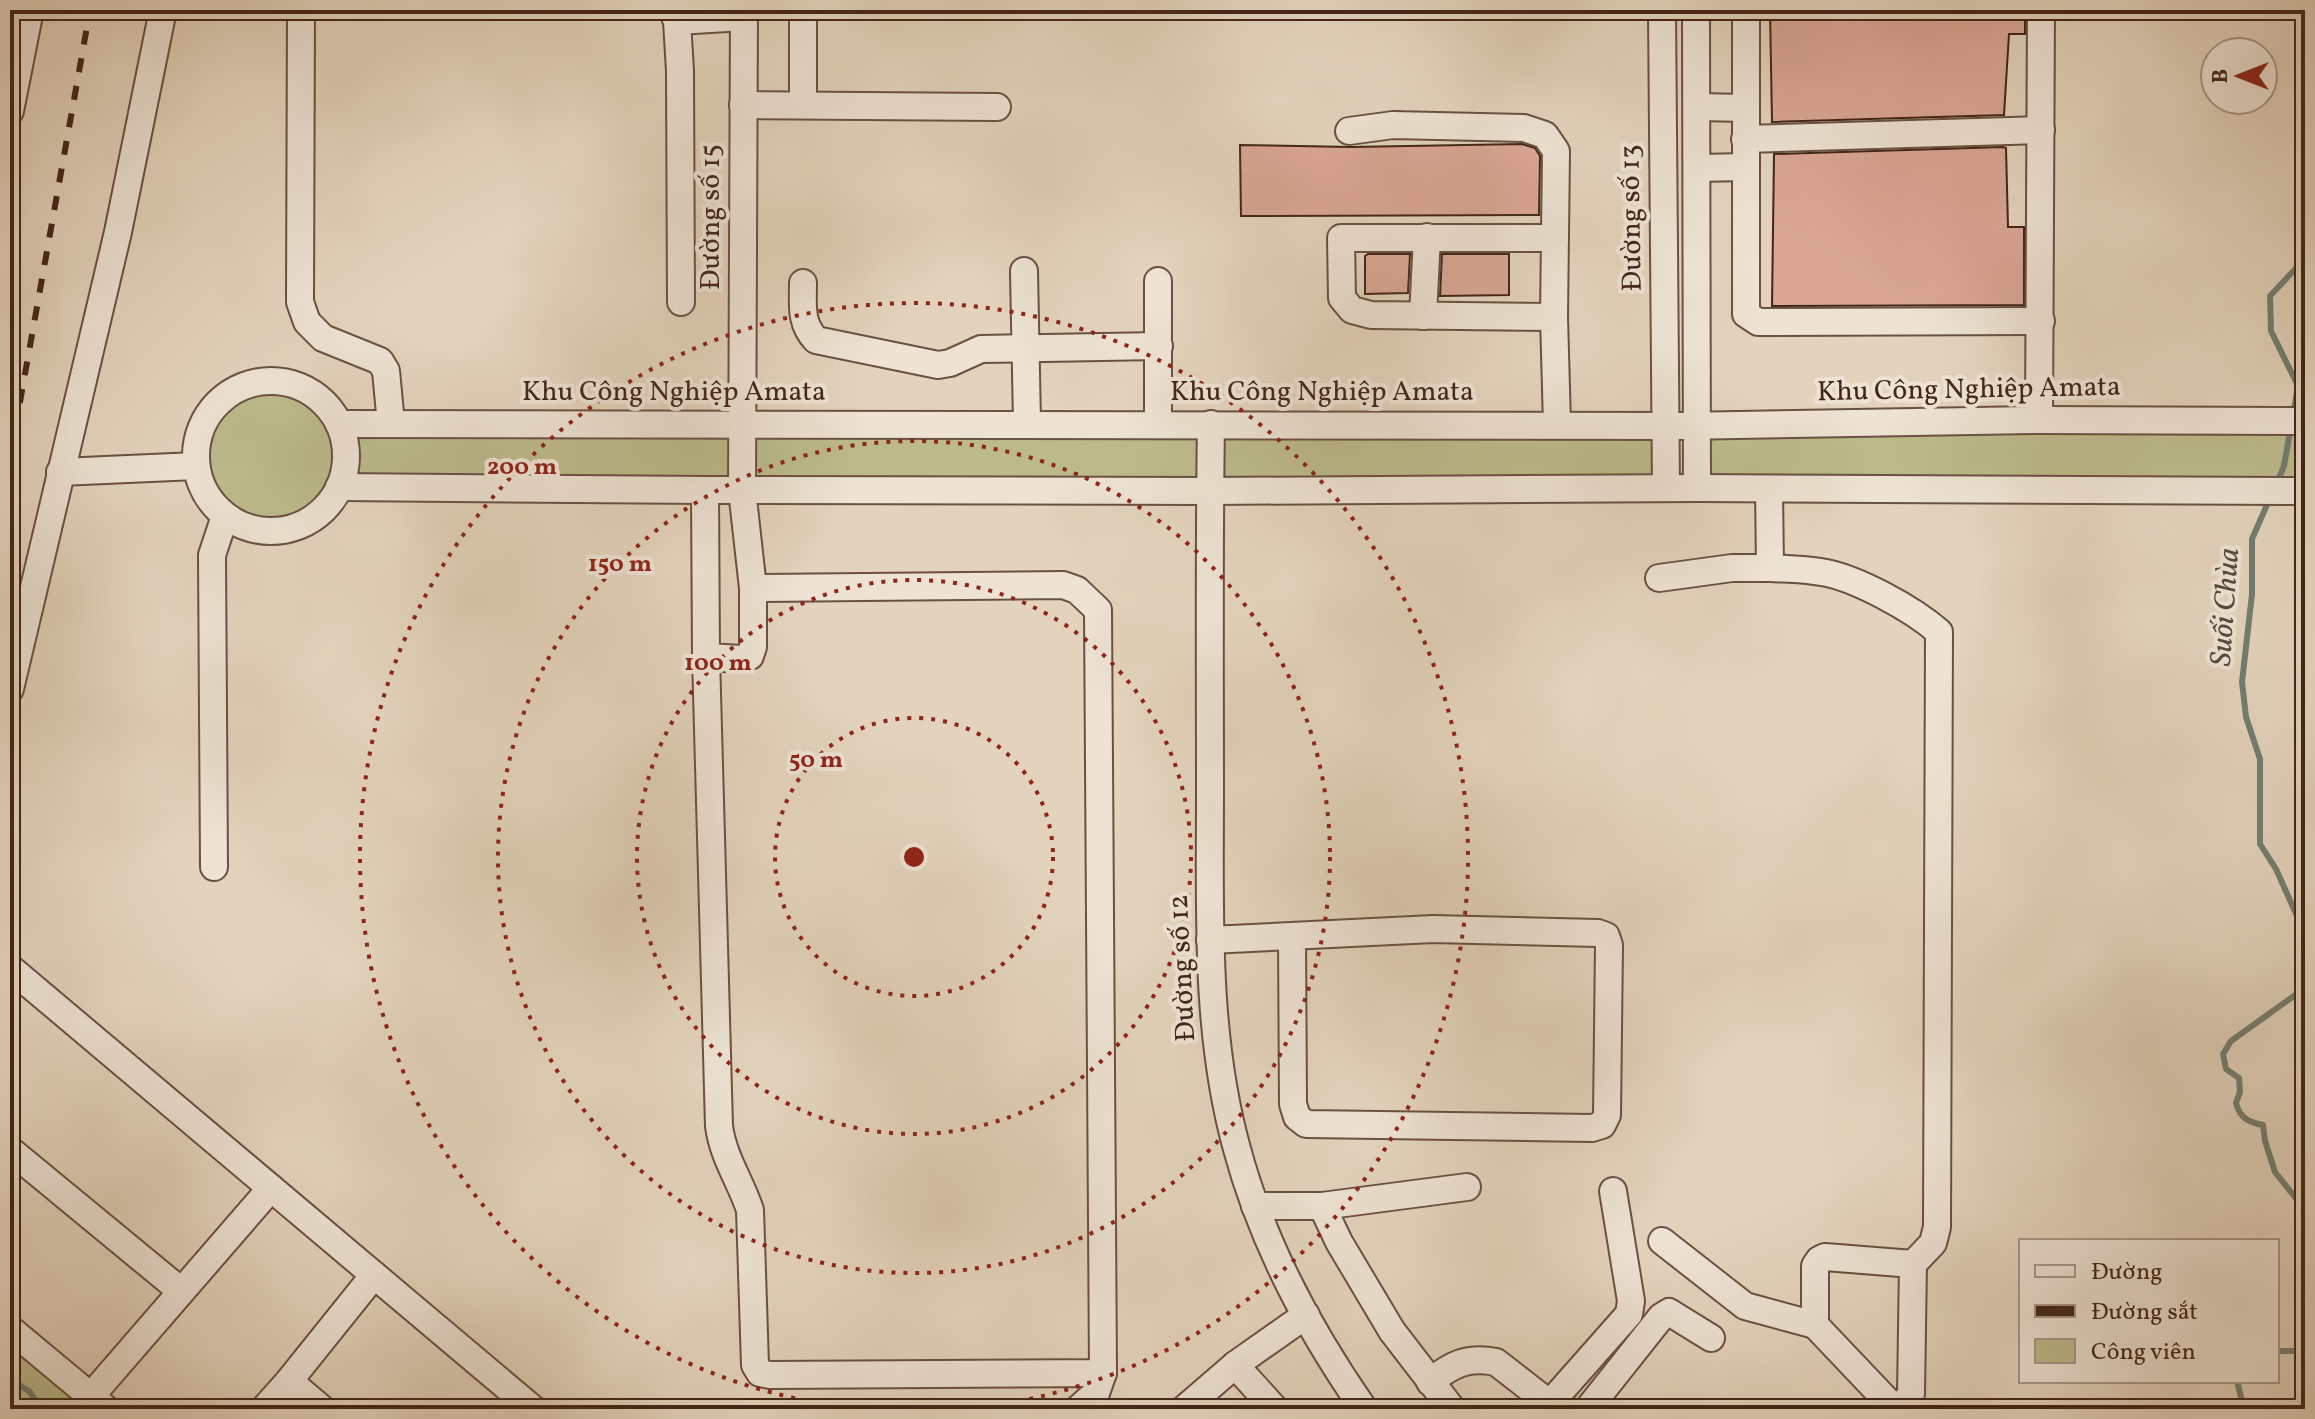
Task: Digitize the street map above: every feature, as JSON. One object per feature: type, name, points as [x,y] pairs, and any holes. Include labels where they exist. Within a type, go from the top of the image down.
[{"type":"street","points":[[10,111],[30,10]]},
{"type":"street","points":[[10,689],[118,232],[163,10]]},
{"type":"street","points":[[301,10],[300,302],[307,322],[323,338],[367,353],[380,361],[386,371],[391,424]]},
{"type":"street","points":[[803,10],[803,105]]},
{"type":"street","name":"Đường số 13","points":[[1662,10],[1666,488]]},
{"type":"street","points":[[1696,10],[1697,488]]},
{"type":"street","points":[[1746,10],[1746,314],[1758,322],[2041,321]]},
{"type":"street","points":[[2039,420],[2041,10]]},
{"type":"street","points":[[681,302],[680,71],[674,15],[744,14]]},
{"type":"street","name":"Đường số 15","points":[[706,657],[743,659],[750,656],[753,647],[753,588],[742,490],[744,14]]},
{"type":"street","points":[[743,105],[997,107]]},
{"type":"street","points":[[1697,107],[1746,108]]},
{"type":"street","points":[[1349,131],[1393,125],[1524,128],[1545,135],[1556,151],[1554,317],[1557,424]]},
{"type":"street","points":[[1745,139],[2041,130]]},
{"type":"street","points":[[1698,168],[1745,167]]},
{"type":"street","points":[[1423,316],[1427,237]]},
{"type":"street","points":[[1554,317],[1371,315],[1352,310],[1342,298],[1341,238],[1555,238]]},
{"type":"street","points":[[1024,271],[1027,423]]},
{"type":"street","points":[[1158,281],[1158,424]]},
{"type":"street","points":[[803,283],[803,319],[807,331],[816,340],[938,365],[981,349],[1159,346]]},
{"type":"street","points":[[261,381],[285,382],[307,390],[325,404],[339,424],[345,445],[345,466],[339,487],[327,506],[310,520],[289,529],[267,532],[245,527],[225,516],[206,494],[196,466],[197,442],[205,420],[219,401],[238,388],[261,381]]},
{"type":"street","name":"Khu Công Nghiệp Amata","points":[[339,424],[1696,425],[2039,420],[2305,421]]},
{"type":"street","name":"Đường số 12","points":[[1211,424],[1210,940],[1221,1073],[1236,1147],[1255,1206],[1289,1284],[1337,1370],[1364,1409]]},
{"type":"street","points":[[60,472],[196,466]]},
{"type":"street","points":[[339,487],[2305,491]]},
{"type":"street","points":[[1769,489],[1770,568]]},
{"type":"street","points":[[705,490],[706,657],[719,1126],[726,1158],[750,1210],[755,1365],[760,1373],[770,1375],[1103,1373]]},
{"type":"street","points":[[214,867],[212,555],[225,516]]},
{"type":"street","points":[[1659,578],[1732,568],[1824,572],[1879,594],[1923,618],[1939,632],[1937,1227],[1933,1243],[1913,1264],[1911,1394],[1904,1404],[1891,1405],[1815,1325],[1745,1306],[1662,1241]]},
{"type":"street","points":[[753,588],[1063,585],[1077,590],[1098,610],[1103,1373],[1096,1393],[1078,1409]]},
{"type":"street","points":[[1210,940],[1433,929],[1598,933],[1606,936],[1609,945],[1607,1115],[1602,1125],[1592,1128],[1306,1124],[1297,1117],[1293,1104],[1292,936]]},
{"type":"street","points":[[10,968],[533,1409]]},
{"type":"street","points":[[10,1150],[181,1291]]},
{"type":"street","points":[[1255,1206],[1322,1206],[1467,1187]]},
{"type":"street","points":[[10,1329],[98,1402],[181,1291],[271,1188]]},
{"type":"street","points":[[1430,1382],[1451,1365],[1489,1360],[1496,1362],[1548,1407],[1631,1308],[1613,1191]]},
{"type":"street","points":[[1322,1206],[1339,1242],[1392,1331],[1452,1409]]},
{"type":"street","points":[[1815,1325],[1815,1266],[1819,1260],[1825,1257],[1913,1264]]},
{"type":"street","points":[[264,1409],[374,1275]]},
{"type":"street","points":[[1588,1409],[1661,1317],[1669,1312],[1711,1338]]},
{"type":"street","points":[[1184,1409],[1235,1365],[1306,1315]]},
{"type":"street","points":[[1235,1365],[1275,1409]]},
{"type":"street","points":[[289,1381],[322,1409]]},
{"type":"green space","points":[[271,392],[296,397],[316,411],[330,431],[335,456],[330,481],[316,501],[296,515],[271,520],[246,515],[226,501],[212,481],[207,456],[212,431],[226,411],[246,397]]},
{"type":"green space","points":[[2038,431],[2305,433],[2305,481],[1703,477],[1702,436]]},
{"type":"green space","points":[[1205,434],[1204,480],[747,479],[748,435]]},
{"type":"green space","points":[[353,435],[736,435],[735,479],[353,478],[356,463]]},
{"type":"green space","points":[[1217,435],[1659,436],[1659,477],[1216,480]]},
{"type":"green space","points":[[10,1334],[100,1409],[10,1409]]},
{"type":"building","points":[[1770,10],[2025,10],[2025,34],[2009,34],[2004,115],[1772,122]]},
{"type":"building","points":[[1522,144],[1535,148],[1540,156],[1539,215],[1241,216],[1240,145]]},
{"type":"building","points":[[2006,148],[2008,227],[2024,227],[2024,305],[1772,306],[1774,154]]},
{"type":"building","points":[[1410,254],[1408,293],[1365,294],[1365,256]]},
{"type":"building","points":[[1442,254],[1509,254],[1509,295],[1440,296]]},
{"type":"waterway","name":"Suối Chùa","points":[[2305,72],[2302,78],[2302,114],[2305,119]]},
{"type":"waterway","name":"Suối Chùa","points":[[2293,415],[2298,386],[2271,331],[2270,296],[2301,263],[2305,250]]},
{"type":"waterway","name":"Suối Chùa","points":[[2276,485],[2284,466],[2291,426]]},
{"type":"waterway","name":"Suối Chùa","points":[[2270,498],[2252,539],[2252,594],[2242,682],[2246,717],[2260,759],[2260,844],[2276,869],[2305,934]]},
{"type":"waterway","name":"Suối Chùa","points":[[2305,988],[2231,1041],[2223,1054],[2226,1069],[2239,1078],[2240,1092],[2236,1103],[2242,1116],[2263,1125],[2275,1172],[2302,1206],[2305,1240]]},
{"type":"waterway","name":"Suối Chùa","points":[[2279,1351],[2305,1351]]},
{"type":"waterway","points":[[10,1379],[30,1392],[41,1409]]},
{"type":"waterway","name":"Suối Chùa","points":[[2238,1383],[2244,1409]]},
{"type":"railway","points":[[10,458],[90,10]]}]
